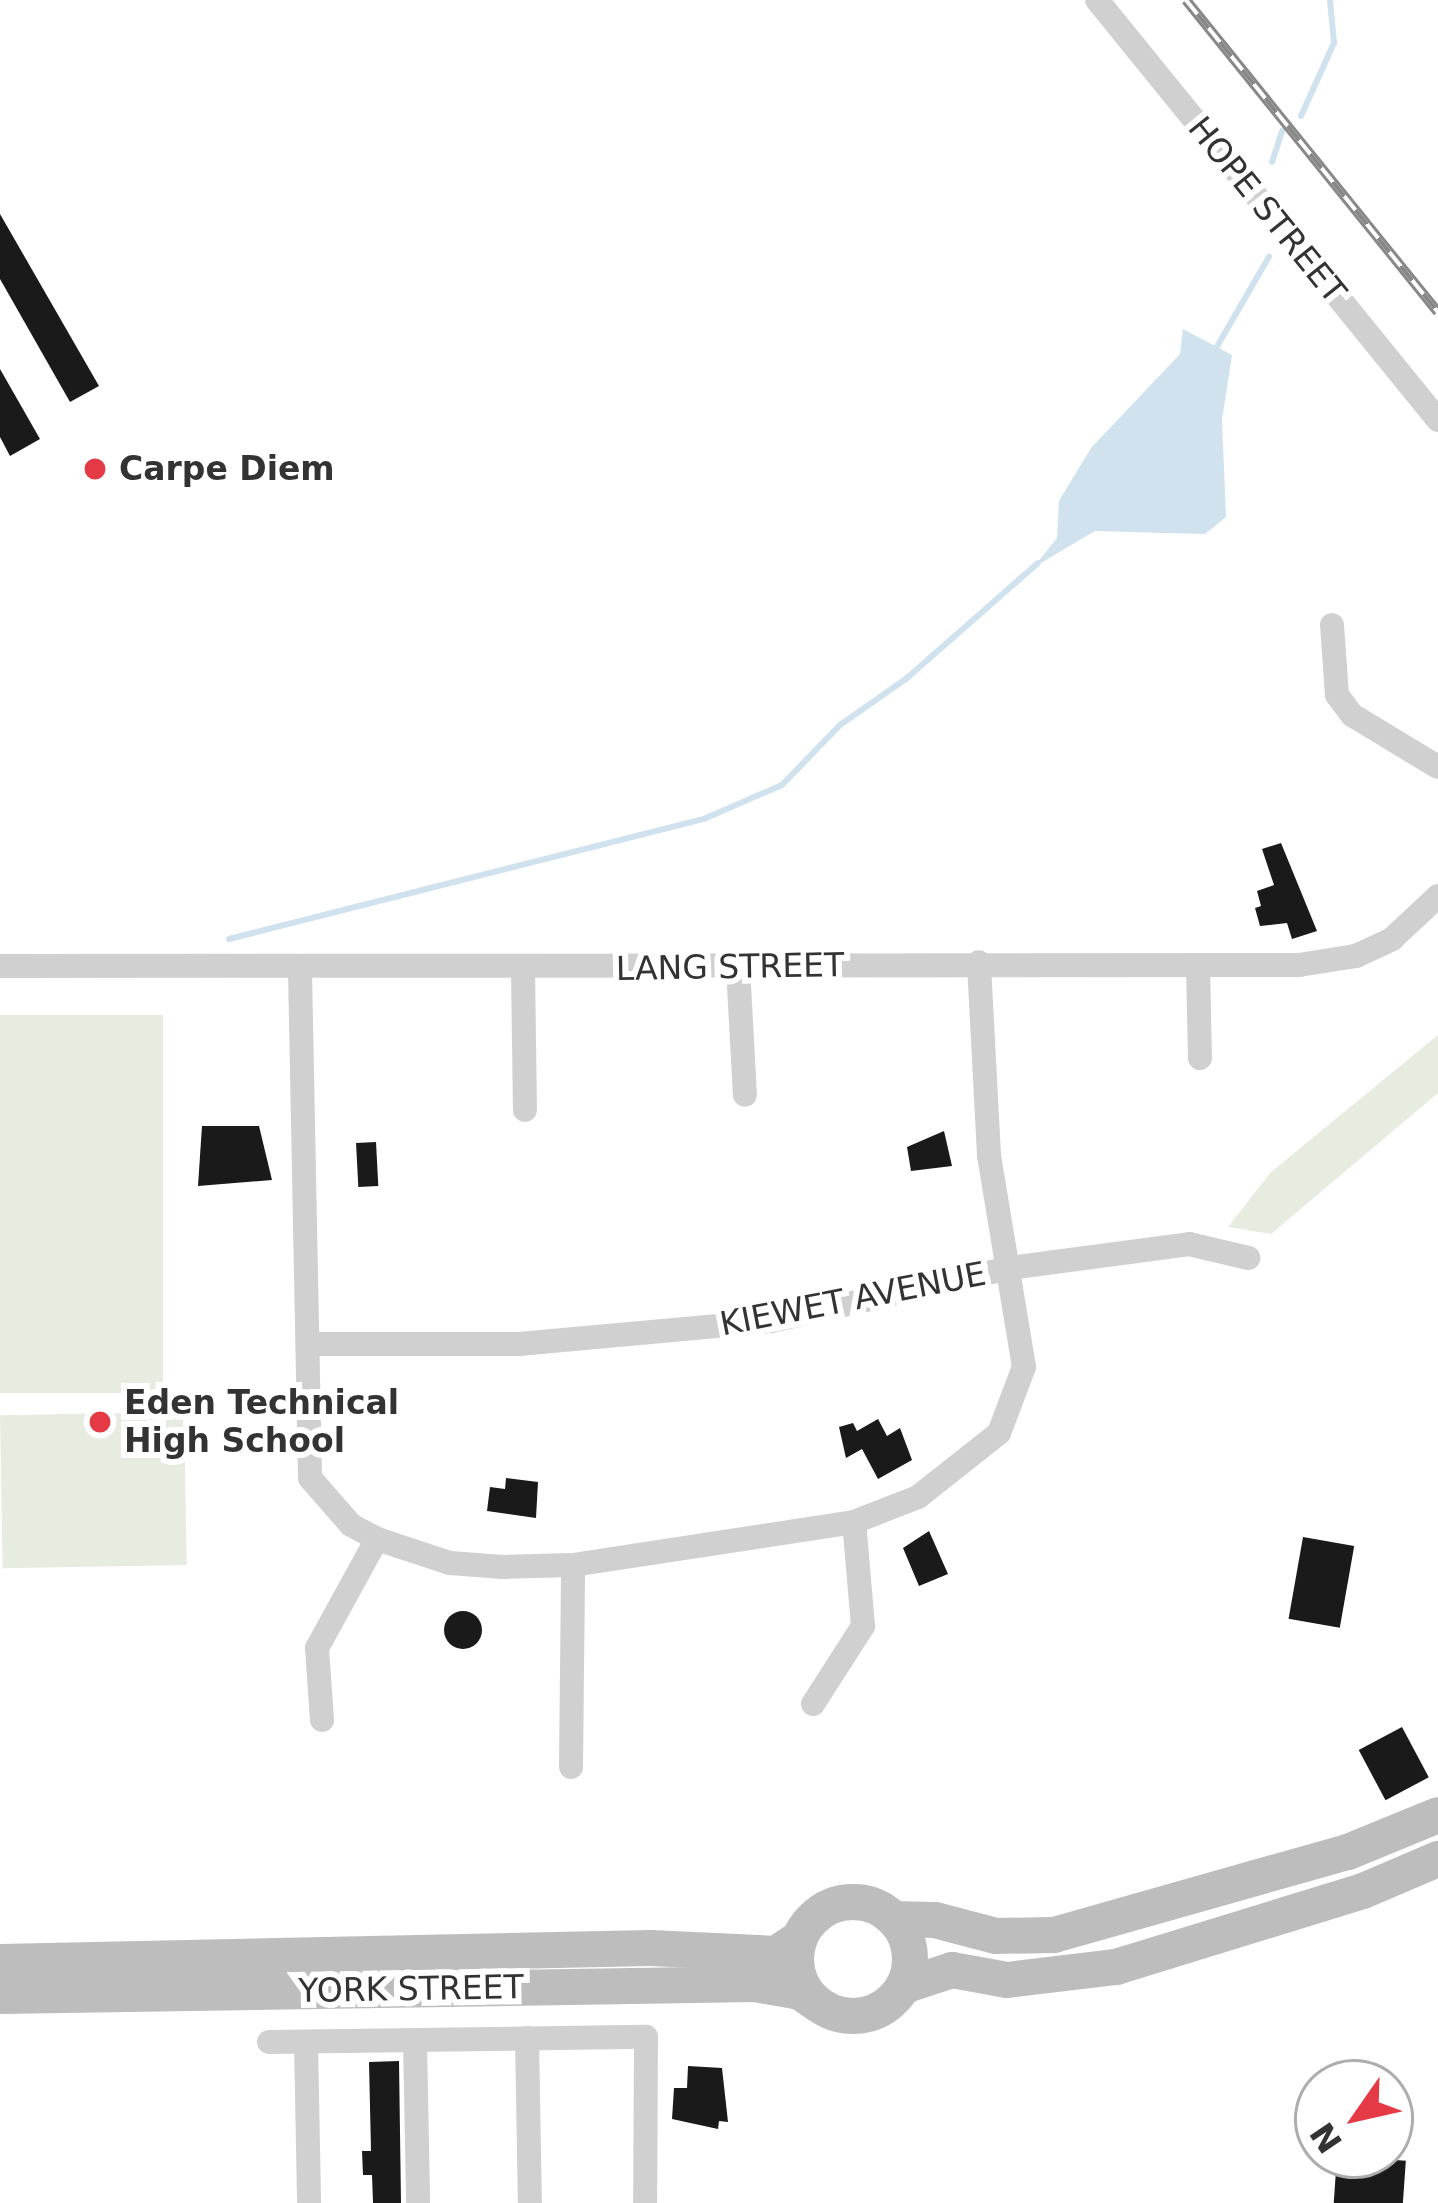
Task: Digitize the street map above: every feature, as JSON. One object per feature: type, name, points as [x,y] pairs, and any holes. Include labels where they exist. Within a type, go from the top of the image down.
[{"type":"main road","name":"YORK STREET","points":[[0,1962],[651,1948],[776,1954],[800,1938],[816,1915],[841,1903],[866,1903],[894,1919],[935,1920],[996,1936],[1054,1935],[1348,1852],[1438,1815]]},
{"type":"main road","name":"YORK STREET","points":[[0,1996],[755,1984],[800,1992],[844,2015],[869,2014],[904,1986],[952,1970],[1007,1980],[1116,1967],[1363,1891],[1438,1859]]},
{"type":"main road","points":[[894,1919],[910,1951],[904,1986]]},
{"type":"main road","points":[[800,1938],[798,1973],[817,2003]]},
{"type":"street","name":"HOPE STREET","points":[[1097,0],[1438,420]]},
{"type":"street","points":[[1332,625],[1330,672],[1344,705],[1438,767]]},
{"type":"street","name":"LANG STREET","points":[[0,966],[523,970],[979,962],[1198,965],[1356,956],[1417,921],[1438,896]]},
{"type":"street","points":[[300,970],[310,1478],[351,1525],[377,1539],[450,1563],[573,1565],[854,1522],[918,1497],[999,1432],[1024,1367],[987,1131],[979,962]]},
{"type":"street","points":[[1198,965],[1200,1058]]},
{"type":"street","points":[[738,968],[745,1095]]},
{"type":"street","points":[[523,970],[525,1109]]},
{"type":"street","name":"KIEWET AVENUE","points":[[310,1344],[519,1344],[771,1321],[1010,1268],[1189,1244],[1248,1258]]},
{"type":"street","points":[[813,1704],[863,1626],[854,1522]]},
{"type":"street","points":[[322,1720],[316,1648],[377,1539]]},
{"type":"street","points":[[571,1767],[573,1565]]},
{"type":"street","points":[[269,2042],[646,2037],[645,2203]]},
{"type":"street","points":[[527,2038],[530,2203]]},
{"type":"street","points":[[416,2040],[418,2203]]},
{"type":"street","points":[[306,2042],[308,2203]]},
{"type":"shaded area","points":[[0,1015],[163,1015],[163,1393],[0,1393]]},
{"type":"shaded area","points":[[1438,1035],[1438,1093],[1271,1234],[1228,1227],[1271,1172]]},
{"type":"shaded area","points":[[184,1412],[187,1565],[3,1568],[0,1415]]},
{"type":"water","points":[[1183,329],[1232,355],[1222,420],[1226,517],[1205,534],[1095,531],[1034,567],[1057,538],[1059,501],[1091,448],[1180,354]]},
{"type":"building","points":[[0,214],[99,386],[70,402],[0,279]]},
{"type":"building","points":[[0,369],[40,439],[10,456],[0,437]]},
{"type":"building","points":[[1281,843],[1317,931],[1292,939],[1287,923],[1260,926],[1255,908],[1261,906],[1257,891],[1274,885],[1262,849]]},
{"type":"building","points":[[202,1126],[259,1126],[272,1180],[198,1186]]},
{"type":"building","points":[[944,1131],[952,1166],[911,1171],[907,1147]]},
{"type":"building","points":[[376,1142],[378,1186],[358,1187],[356,1143]]},
{"type":"building","points":[[878,1419],[887,1436],[900,1428],[912,1460],[878,1479],[862,1449],[846,1458],[839,1427],[853,1423],[857,1431]]},
{"type":"building","points":[[506,1478],[538,1482],[536,1518],[487,1511],[490,1487],[505,1489]]},
{"type":"building","points":[[929,1531],[948,1574],[919,1586],[903,1548]]},
{"type":"building","points":[[1303,1537],[1354,1546],[1340,1628],[1289,1619]]},
{"type":"building","points":[[463,1611],[476,1617],[482,1630],[476,1643],[463,1649],[450,1643],[444,1630],[450,1617]]},
{"type":"building","points":[[1402,1727],[1429,1777],[1385,1800],[1359,1750]]},
{"type":"building","points":[[399,2061],[401,2203],[373,2203],[372,2175],[363,2175],[362,2151],[371,2151],[369,2062]]},
{"type":"building","points":[[688,2066],[722,2068],[728,2122],[719,2121],[718,2129],[672,2119],[674,2088],[687,2088]]},
{"type":"building","points":[[1335,2179],[1405,2179],[1403,2203],[1334,2203]]},
{"type":"waterway","points":[[1301,116],[1334,43],[1330,0]]},
{"type":"waterway","points":[[1272,162],[1282,131]]},
{"type":"waterway","points":[[1215,350],[1269,257]]},
{"type":"waterway","points":[[229,939],[706,818],[782,785],[840,725],[907,678],[1038,563]]},
{"type":"railway","points":[[1186,0],[1438,312]]},
{"type":"place","name":"Carpe Diem","points":[[95,469]]},
{"type":"place","name":"Eden Technical High School","points":[[100,1422]]}]
